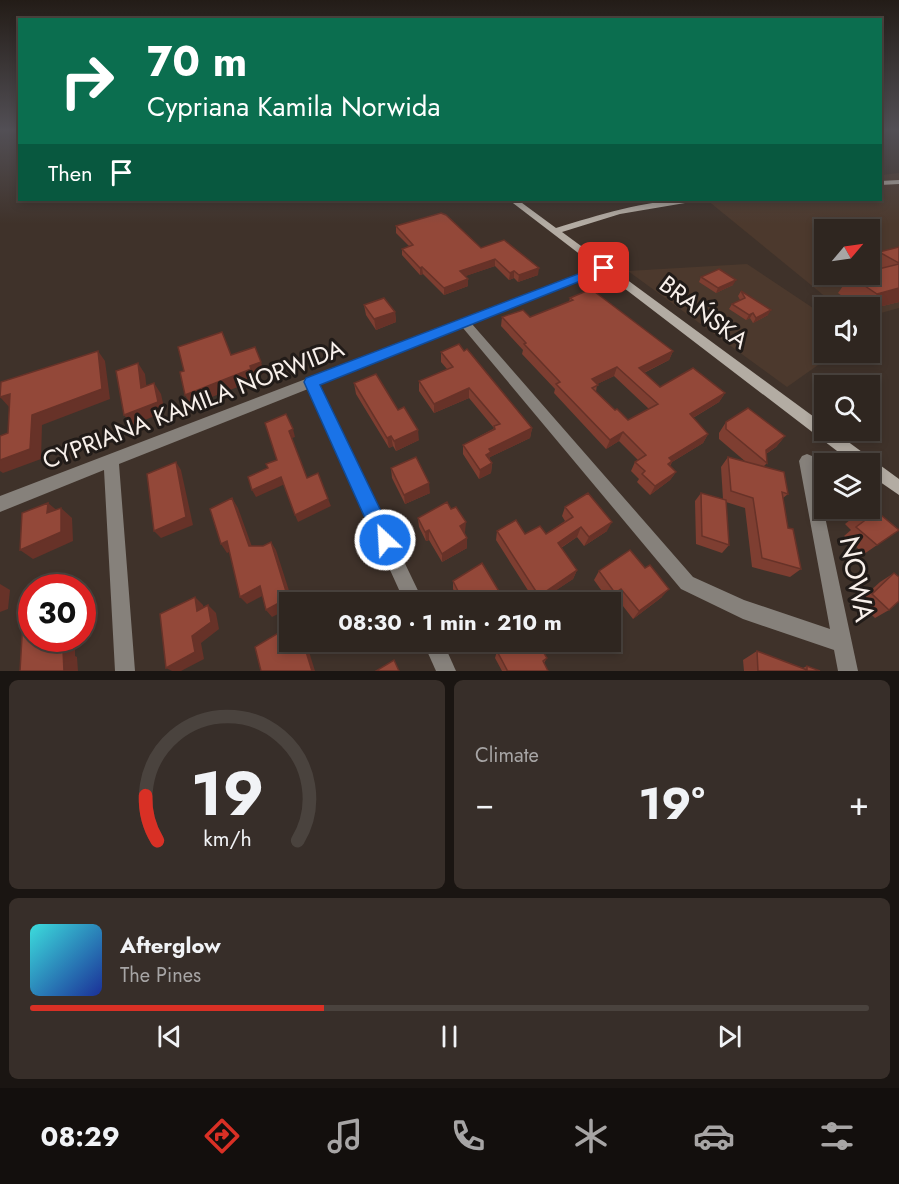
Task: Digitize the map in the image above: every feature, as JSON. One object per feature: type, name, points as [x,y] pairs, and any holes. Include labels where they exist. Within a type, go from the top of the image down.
[{"type":"street","points":[[882,183],[899,182]]},
{"type":"street","name":"BRAŃSKA","points":[[514,201],[851,453]]},
{"type":"street","points":[[555,231],[619,212],[680,201]]},
{"type":"street","name":"CYPRIANA KAMILA NORWIDA","points":[[0,504],[604,268]]},
{"type":"street","points":[[465,323],[687,583],[721,602],[793,628],[842,642]]},
{"type":"street","points":[[311,382],[410,592]]},
{"type":"street","points":[[111,461],[125,671]]},
{"type":"street","name":"NOWA","points":[[807,461],[848,671]]},
{"type":"street","points":[[880,474],[899,488]]},
{"type":"street","points":[[437,652],[446,671]]},
{"type":"shaded area","points":[[899,173],[899,308],[880,313],[880,297],[826,297],[708,201],[882,201],[882,175]]},
{"type":"shaded area","points":[[747,264],[814,309],[814,363],[821,363],[787,387],[628,271]]},
{"type":"building","points":[[441,213],[481,248],[504,240],[539,268],[519,275],[514,271],[510,273],[495,259],[460,271],[468,279],[444,288],[402,249],[413,245],[396,226]]},
{"type":"building","points":[[899,247],[899,263],[880,253]]},
{"type":"building","points":[[899,264],[899,288],[877,294],[864,285],[880,285],[880,269]]},
{"type":"building","points":[[719,269],[736,280],[718,288],[701,277]]},
{"type":"building","points":[[591,289],[673,351],[639,368],[660,387],[693,368],[725,393],[690,414],[708,434],[669,458],[672,461],[668,464],[676,472],[655,486],[642,474],[645,471],[635,462],[646,455],[623,432],[610,440],[556,384],[560,382],[502,317],[523,310],[530,317],[573,300],[570,298]],"holes":[[[617,367],[658,404],[628,420],[592,388],[598,385],[592,379]]]},
{"type":"building","points":[[741,291],[771,310],[756,318],[753,313],[749,315],[732,304],[745,298]]},
{"type":"building","points":[[384,298],[395,312],[374,319],[364,305]]},
{"type":"building","points":[[222,332],[231,355],[255,347],[261,362],[250,366],[251,369],[185,395],[180,372],[184,371],[178,347]]},
{"type":"building","points":[[459,344],[464,351],[467,349],[532,428],[489,449],[491,452],[486,455],[492,463],[480,470],[463,445],[495,429],[494,426],[500,424],[469,388],[434,404],[419,381],[453,367],[441,352]]},
{"type":"building","points":[[98,351],[102,389],[32,415],[30,449],[0,460],[0,436],[8,433],[10,394],[0,397],[1,382]]},
{"type":"building","points":[[138,363],[141,388],[154,383],[158,402],[124,415],[116,371]]},
{"type":"building","points":[[376,374],[398,410],[404,407],[418,430],[394,441],[391,436],[387,438],[354,383]]},
{"type":"building","points":[[748,408],[785,436],[766,450],[767,463],[726,429],[726,422]]},
{"type":"building","points":[[286,414],[293,429],[289,431],[307,478],[318,473],[328,499],[295,515],[281,477],[252,490],[248,477],[268,468],[266,464],[277,460],[265,423]]},
{"type":"building","points":[[416,457],[429,483],[404,495],[391,468]]},
{"type":"building","points":[[728,457],[784,472],[788,494],[782,492],[788,528],[793,529],[801,569],[762,558],[753,498],[731,491]]},
{"type":"building","points":[[176,462],[186,517],[154,531],[147,474]]},
{"type":"building","points":[[588,493],[612,522],[589,537],[581,527],[558,543],[577,570],[545,592],[536,592],[497,531],[516,520],[525,534],[540,526],[546,534],[573,517],[565,507]]},
{"type":"building","points":[[701,493],[726,500],[729,545],[702,536]]},
{"type":"building","points":[[232,498],[249,546],[263,546],[271,542],[286,592],[279,592],[279,603],[266,610],[260,586],[240,597],[227,541],[221,544],[210,509]]},
{"type":"building","points":[[447,502],[451,509],[456,507],[466,522],[460,526],[467,538],[442,554],[429,530],[425,532],[418,518]]},
{"type":"building","points":[[48,503],[47,513],[61,508],[61,532],[20,550],[22,513]]},
{"type":"building","points":[[880,514],[899,530],[877,545],[856,527],[864,521],[861,519],[880,519]]},
{"type":"building","points":[[630,550],[645,568],[650,565],[669,589],[639,611],[621,589],[614,592],[599,571]]},
{"type":"building","points":[[482,563],[499,592],[458,592],[453,581]]},
{"type":"building","points":[[894,573],[899,577],[899,601],[889,610],[872,594]]},
{"type":"building","points":[[195,597],[197,611],[208,605],[211,622],[192,636],[195,652],[166,668],[160,614]]},
{"type":"building","points":[[279,633],[279,652],[306,652],[312,671],[261,671],[255,647]]},
{"type":"building","points":[[757,651],[807,670],[807,666],[820,671],[758,671]]},
{"type":"building","points":[[21,652],[63,652],[64,671],[20,671]]},
{"type":"building","points":[[498,652],[543,652],[547,658],[543,661],[548,671],[507,671]]},
{"type":"building","points":[[394,660],[399,671],[376,671]]},
{"type":"route","points":[[385,540],[311,382],[604,268]]}]
